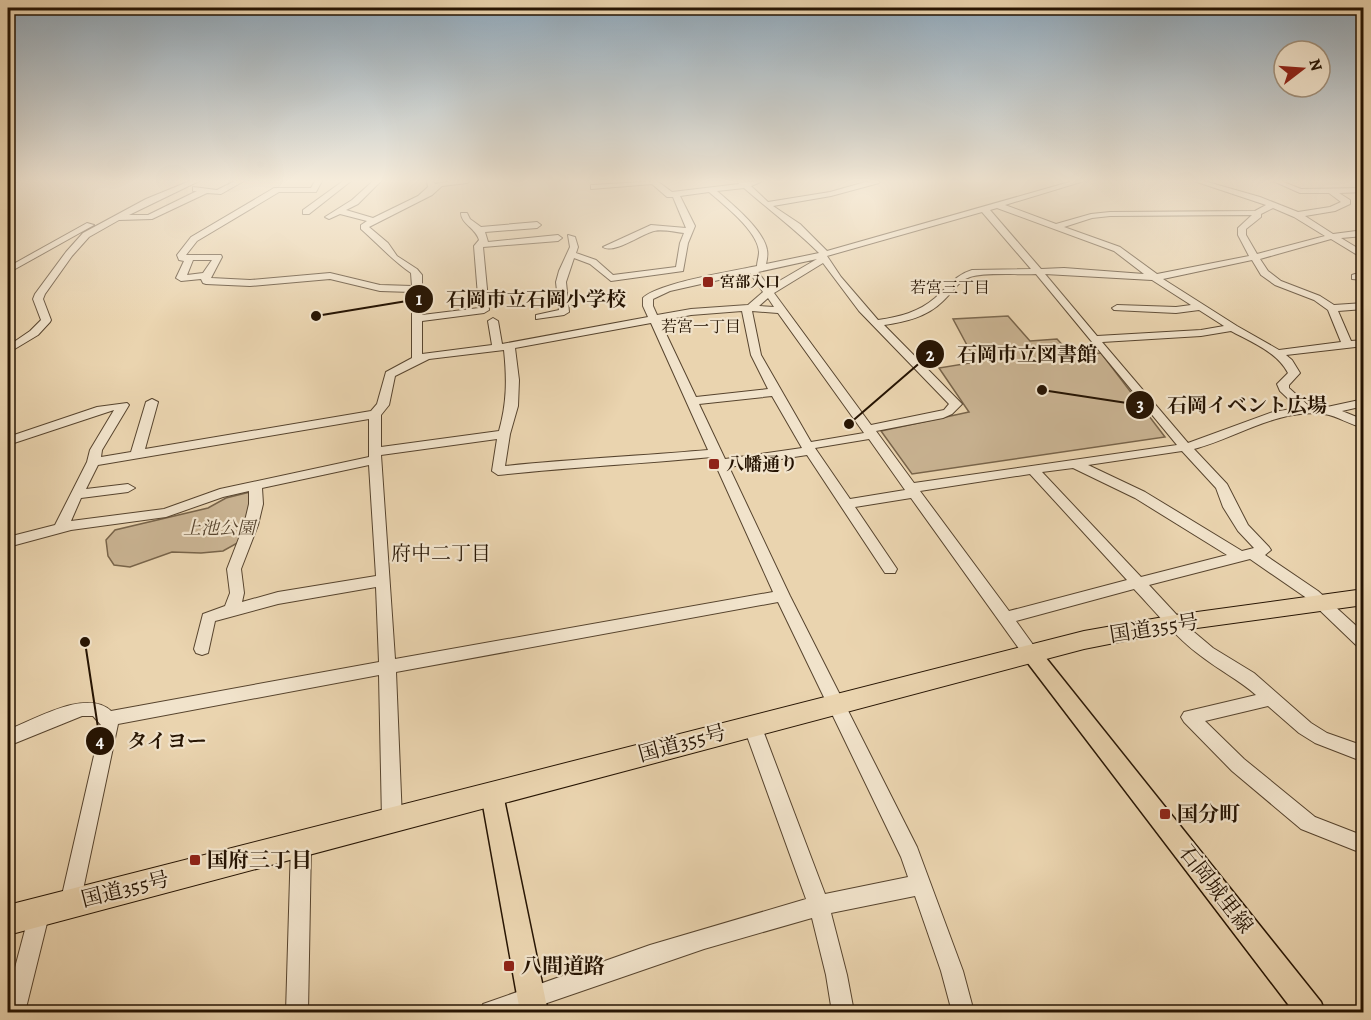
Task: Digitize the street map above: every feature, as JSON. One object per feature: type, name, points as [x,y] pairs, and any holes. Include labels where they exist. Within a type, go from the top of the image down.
[{"type":"highway","name":"国道355号","points":[[8,920],[1093,638],[1175,623],[1364,597]]},
{"type":"main road","name":"石岡城里線","points":[[1031,653],[1311,1012]]},
{"type":"main road","points":[[492,794],[533,1005]]},
{"type":"street","points":[[8,270],[82,229]]},
{"type":"street","points":[[8,351],[34,333],[46,320],[38,299],[40,294],[82,238],[98,229]]},
{"type":"street","points":[[212,229],[194,239],[182,255],[182,258],[189,259],[218,257],[206,276],[206,281],[250,283],[330,276],[380,288],[417,289]]},
{"type":"street","points":[[365,229],[385,245],[394,258],[414,271],[418,286],[417,359]]},
{"type":"street","points":[[482,245],[484,241],[479,230],[495,229]]},
{"type":"street","points":[[607,248],[650,229]]},
{"type":"street","points":[[642,286],[680,269],[684,243],[690,231],[659,229]]},
{"type":"street","points":[[750,229],[763,249],[757,269],[769,293],[1031,653]]},
{"type":"street","points":[[492,321],[504,347],[513,380],[512,406],[504,434],[498,471],[569,463],[718,459],[809,449],[948,412],[956,404],[876,324],[844,287],[824,256],[799,229]]},
{"type":"street","points":[[571,255],[584,256],[595,261],[611,278],[642,286],[667,289],[824,256],[917,229]]},
{"type":"street","points":[[1002,229],[1185,447],[1222,487],[1230,507],[1243,528],[1264,550],[1004,618]]},
{"type":"street","points":[[1058,229],[1117,249],[1136,266],[1157,277],[1233,328],[1277,353],[1288,362],[1294,373],[1283,384],[1284,389],[1308,410]]},
{"type":"street","points":[[1242,229],[1242,235],[1260,268],[1272,279],[1317,298],[1332,308],[1347,344]]},
{"type":"street","points":[[1321,229],[1364,256]]},
{"type":"street","points":[[876,324],[909,317],[926,309],[938,301],[963,275],[1064,270],[1125,277],[1157,277],[1256,257],[1334,236],[1364,233]]},
{"type":"street","points":[[66,237],[82,238]]},
{"type":"street","points":[[547,339],[539,313],[564,312],[560,282],[561,272],[574,247],[571,237]]},
{"type":"street","points":[[417,319],[484,310],[478,246],[558,238]]},
{"type":"street","points":[[824,256],[796,273],[747,311],[750,332],[756,355],[809,449],[890,569]]},
{"type":"street","points":[[189,259],[181,278],[206,276]]},
{"type":"street","points":[[642,286],[654,320],[690,401],[782,596],[882,795],[922,885],[952,971],[963,1012]]},
{"type":"street","points":[[1332,308],[1364,306]]},
{"type":"street","points":[[1117,308],[1176,310],[1200,307]]},
{"type":"street","points":[[392,820],[384,580],[375,456],[375,414],[382,405],[390,374],[417,359],[504,347],[691,312],[781,310]]},
{"type":"street","points":[[1095,339],[1201,333],[1233,328]]},
{"type":"street","points":[[1277,353],[1364,343]]},
{"type":"street","points":[[690,401],[776,392]]},
{"type":"street","points":[[137,454],[152,402]]},
{"type":"street","points":[[1327,411],[1364,402]]},
{"type":"street","points":[[8,441],[101,409],[123,405],[96,450],[93,462],[60,528]]},
{"type":"street","points":[[847,504],[912,490],[1185,447],[1212,441],[1277,415],[1308,410],[1340,414],[1364,425]]},
{"type":"street","points":[[93,462],[375,414]]},
{"type":"street","points":[[8,542],[60,528],[166,513],[220,493],[375,456],[504,434]]},
{"type":"street","points":[[1075,464],[1140,495],[1245,554],[1323,603],[1364,643]]},
{"type":"street","points":[[1033,470],[1175,623],[1207,652],[1248,678],[1305,728],[1321,738],[1364,754]]},
{"type":"street","points":[[232,610],[237,593],[234,569],[251,525],[256,504],[255,486]]},
{"type":"street","points":[[75,495],[128,488]]},
{"type":"street","points":[[202,649],[208,618],[278,598],[384,580]]},
{"type":"street","points":[[108,719],[782,596]]},
{"type":"street","points":[[1271,698],[1190,717],[1238,765],[1308,823],[1364,845]]},
{"type":"street","points":[[8,738],[81,709],[95,709],[105,714],[108,719],[110,730],[70,904]]},
{"type":"street","points":[[752,725],[798,843],[818,905],[840,991],[843,1012]]},
{"type":"street","points":[[297,1012],[301,844]]},
{"type":"street","points":[[491,1012],[533,1005],[677,948],[818,905],[922,885]]},
{"type":"street","points":[[14,1012],[40,911]]},
{"type":"green space","points":[[1008,316],[1030,341],[1057,339],[1072,355],[1101,353],[1165,437],[912,474],[881,431],[969,412],[939,368],[976,362],[953,319]]},
{"type":"green space","name":"上池公園","points":[[250,492],[251,508],[241,541],[223,551],[172,552],[130,567],[114,565],[108,556],[106,540],[115,530],[208,508],[226,498]]},
{"type":"place","name":"宮部入口","points":[[708,282]]},
{"type":"place","name":"石岡市立石岡小学校","points":[[316,316]]},
{"type":"place","name":"石岡イベント広場","points":[[1042,390]]},
{"type":"place","name":"石岡市立図書館","points":[[849,424]]},
{"type":"place","name":"八幡通り","points":[[714,464]]},
{"type":"place","name":"タイヨー","points":[[85,642]]},
{"type":"place","name":"国分町","points":[[1165,814]]},
{"type":"place","name":"国府三丁目","points":[[195,860]]},
{"type":"place","name":"八間道路","points":[[509,966]]},
{"type":"district","name":"若宮三丁目","points":[[950,288]]},
{"type":"district","name":"若宮一丁目","points":[[701,327]]},
{"type":"district","name":"府中二丁目","points":[[441,553]]}]
